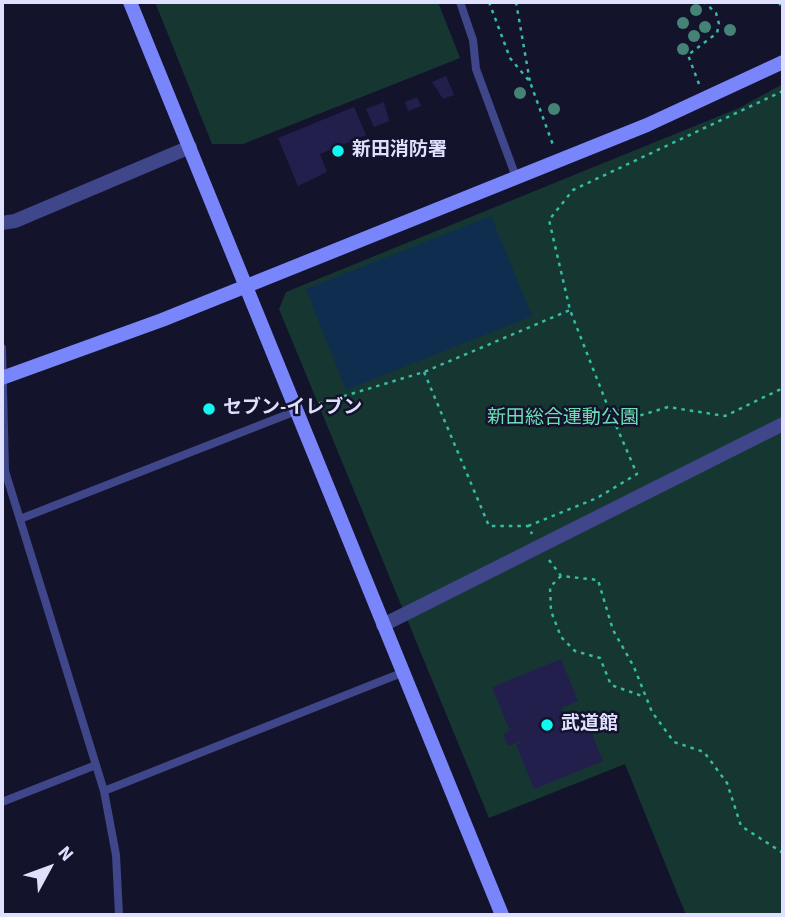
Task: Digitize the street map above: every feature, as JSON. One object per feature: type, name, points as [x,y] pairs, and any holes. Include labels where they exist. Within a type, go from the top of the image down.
[{"type":"street","points":[[131,2],[502,915]]},
{"type":"street","points":[[3,377],[162,320],[659,120],[783,62]]},
{"type":"street","points":[[2,223],[15,221],[190,147]]},
{"type":"street","points":[[383,625],[783,424]]},
{"type":"lane","points":[[460,2],[473,40],[476,69],[516,177]]},
{"type":"lane","points":[[2,348],[3,457],[104,791],[116,855],[119,915]]},
{"type":"lane","points":[[20,519],[296,411]]},
{"type":"lane","points":[[2,493],[11,489]]},
{"type":"lane","points":[[104,791],[404,672]]},
{"type":"lane","points":[[2,802],[96,765]]},
{"type":"path","points":[[489,2],[510,58],[530,82]]},
{"type":"path","points":[[516,2],[530,82],[554,148]]},
{"type":"path","points":[[701,88],[688,55],[717,33],[719,24],[716,13],[704,2]]},
{"type":"path","points":[[779,2],[783,11]]},
{"type":"path","points":[[425,372],[489,526],[528,526],[597,498],[636,474],[570,310],[549,220],[573,190],[783,91]]},
{"type":"path","points":[[296,411],[425,372],[570,310]]},
{"type":"path","points":[[608,407],[635,417],[668,407],[725,416],[783,388]]},
{"type":"path","points":[[528,526],[539,547],[561,576],[597,580],[613,630],[647,698],[674,742],[704,751],[727,783],[741,827],[783,853]]},
{"type":"path","points":[[561,576],[550,587],[551,611],[561,637],[575,651],[600,659],[611,685],[647,698]]},
{"type":"green space","points":[[155,2],[438,2],[460,58],[243,144],[212,144]]},
{"type":"green space","name":"新田総合運動公園","points":[[783,84],[783,913],[686,915],[625,764],[489,818],[279,309],[286,292],[739,108]]},
{"type":"water","points":[[491,216],[532,316],[346,390],[306,289]]},
{"type":"building","points":[[446,76],[454,95],[443,99],[432,82]]},
{"type":"building","points":[[417,97],[421,106],[408,111],[405,102]]},
{"type":"building","points":[[384,102],[389,121],[374,127],[366,109]]},
{"type":"building","points":[[354,107],[366,135],[320,154],[327,172],[298,186],[278,138]]},
{"type":"building","name":"武道館","points":[[561,659],[578,701],[561,708],[568,724],[585,717],[603,761],[534,789],[516,745],[523,740],[508,746],[503,734],[518,726],[509,729],[492,687]]},
{"type":"place","name":"新田消防署","points":[[338,151]]},
{"type":"place","name":"セブン-イレブン","points":[[209,409]]},
{"type":"place","name":"武道館","points":[[547,725]]}]
